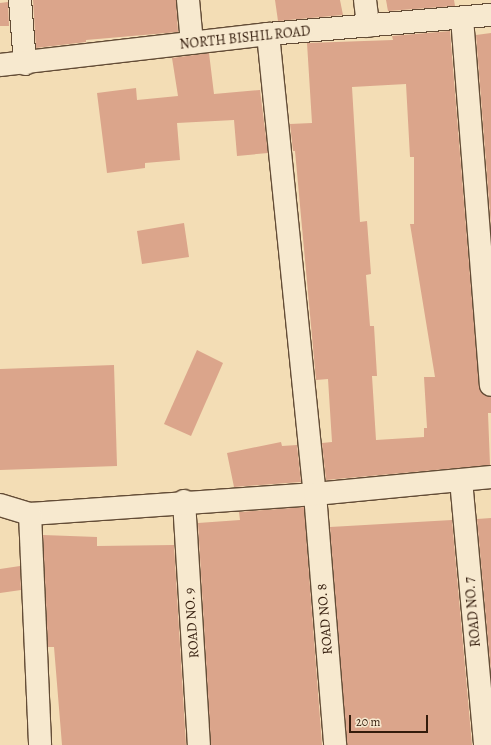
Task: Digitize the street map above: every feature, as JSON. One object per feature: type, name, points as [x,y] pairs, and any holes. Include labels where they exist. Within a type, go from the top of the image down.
[{"type":"street","points":[[20,0],[25,64]]},
{"type":"street","points":[[188,0],[192,43]]},
{"type":"street","points":[[366,0],[368,26]]},
{"type":"street","name":"NORTH BISHIL ROAD","points":[[0,64],[25,64],[268,34],[491,15]]},
{"type":"street","points":[[462,18],[491,385]]},
{"type":"street","name":"ROAD NO. 8","points":[[268,34],[315,494],[335,745]]},
{"type":"street","points":[[0,505],[30,514],[315,494],[491,477]]},
{"type":"street","name":"ROAD NO. 7","points":[[461,480],[485,745]]},
{"type":"street","name":"ROAD NO. 9","points":[[184,502],[200,745]]},
{"type":"street","points":[[30,514],[40,745]]},
{"type":"building","points":[[33,0],[176,0],[178,32],[86,40],[86,42],[36,48]]},
{"type":"building","points":[[275,0],[340,0],[343,15],[278,21]]},
{"type":"building","points":[[386,0],[454,0],[455,6],[388,11]]},
{"type":"building","points":[[8,2],[9,26],[0,26],[0,3]]},
{"type":"building","points":[[450,31],[479,386],[481,392],[491,397],[491,413],[488,413],[490,465],[326,480],[322,443],[332,442],[328,379],[316,380],[295,151],[293,151],[290,124],[312,123],[307,43],[393,40],[392,36]],"holes":[[[406,84],[410,157],[414,157],[414,224],[410,224],[435,377],[424,377],[427,428],[424,428],[424,437],[376,440],[372,376],[377,376],[374,326],[370,326],[366,275],[371,274],[367,221],[360,222],[352,87]]]},
{"type":"building","points":[[491,33],[491,226],[476,35]]},
{"type":"building","points":[[209,53],[214,94],[260,90],[268,153],[237,156],[234,120],[177,123],[180,160],[145,163],[145,168],[107,173],[97,93],[136,88],[137,100],[178,96],[172,58]]},
{"type":"building","points":[[184,223],[189,257],[142,264],[137,231]]},
{"type":"building","points":[[197,350],[223,363],[191,436],[164,424]]},
{"type":"building","points":[[114,365],[117,466],[0,470],[0,369]]},
{"type":"building","points":[[281,442],[282,446],[297,445],[301,482],[234,487],[227,453]]},
{"type":"building","points":[[304,507],[322,745],[211,745],[198,523],[240,520],[239,512]]},
{"type":"building","points":[[491,518],[491,673],[477,519]]},
{"type":"building","points":[[452,520],[472,745],[347,745],[330,527]]},
{"type":"building","points":[[43,535],[97,537],[97,546],[174,545],[186,745],[62,745],[54,647],[48,647]]},
{"type":"building","points":[[20,566],[21,590],[0,593],[0,569]]}]
